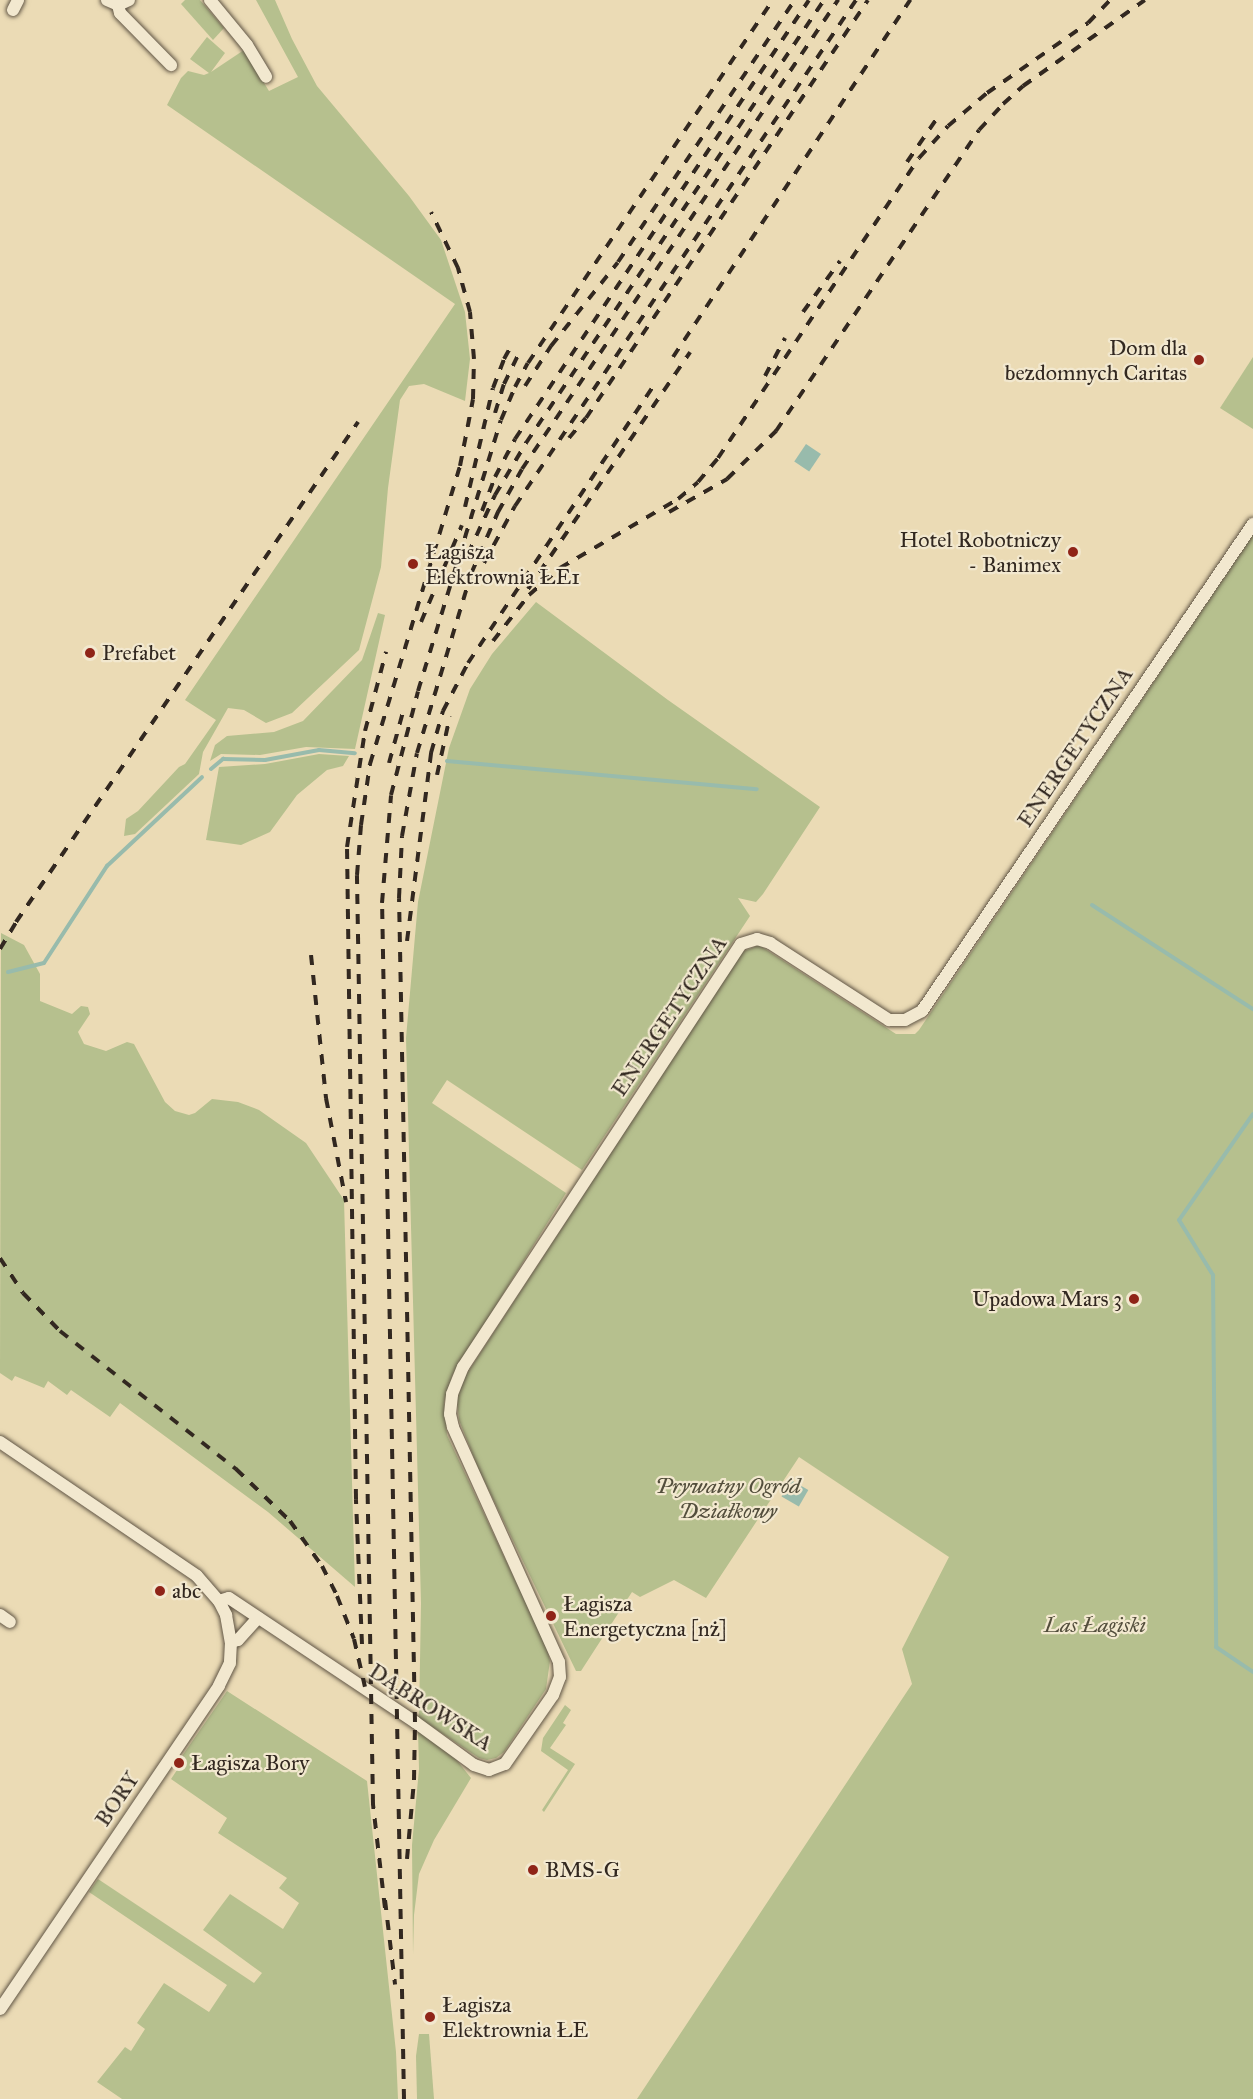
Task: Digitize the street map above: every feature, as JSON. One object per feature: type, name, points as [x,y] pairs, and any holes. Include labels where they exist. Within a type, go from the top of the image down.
[{"type":"street","points":[[210,0],[247,45],[266,77]]},
{"type":"street","points":[[118,2],[120,13],[171,65]]},
{"type":"street","name":"ENERGETYCZNA","points":[[557,1651],[453,1427],[450,1414],[452,1394],[463,1367],[741,944],[757,939],[770,943],[889,1020],[905,1020],[922,1011],[1253,524]]},
{"type":"street","points":[[0,1442],[197,1576],[219,1601]]},
{"type":"street","name":"DĄBROWSKA","points":[[219,1601],[229,1598],[415,1722],[474,1765],[489,1770],[499,1768],[510,1758],[553,1695],[560,1677],[557,1651]]},
{"type":"street","name":"BORY","points":[[0,2009],[219,1686],[230,1663],[231,1642],[226,1615],[219,1601]]},
{"type":"street","points":[[231,1642],[238,1640],[258,1618]]},
{"type":"green space","points":[[185,0],[200,0],[224,28],[213,40],[181,4]]},
{"type":"green space","points":[[256,0],[275,0],[292,39],[317,86],[409,196],[441,240],[465,312],[470,359],[465,401],[424,384],[409,386],[400,400],[388,488],[381,567],[359,650],[292,713],[266,723],[244,710],[228,708],[203,752],[199,774],[135,834],[124,836],[126,819],[138,811],[179,767],[185,764],[216,720],[185,700],[455,304],[167,105],[181,78],[188,71],[204,75],[209,73],[190,59],[207,37],[225,53],[211,72],[244,50],[269,91],[298,77]]},
{"type":"green space","points":[[1253,357],[1253,429],[1220,408]]},
{"type":"green space","points":[[1253,535],[1253,2099],[637,2099],[912,1684],[902,1649],[949,1557],[799,1457],[706,1598],[674,1580],[640,1597],[632,1592],[581,1671],[576,1671],[478,1468],[459,1420],[457,1400],[464,1378],[742,952],[759,945],[896,1034],[915,1034],[919,1030]]},
{"type":"green space","points":[[536,602],[668,700],[820,807],[756,902],[738,898],[750,916],[582,1170],[447,1080],[432,1103],[566,1193],[452,1376],[444,1403],[447,1435],[547,1648],[550,1661],[546,1689],[504,1752],[496,1758],[487,1760],[479,1758],[419,1718],[421,1603],[406,1038],[418,902],[449,748],[470,689],[492,654]]},
{"type":"green space","points":[[378,613],[385,615],[355,749],[306,747],[260,755],[221,754],[210,761],[215,745],[227,736],[274,732],[303,721],[362,660]]},
{"type":"green space","points":[[319,754],[349,756],[343,766],[327,770],[297,795],[270,832],[241,845],[206,840],[219,767],[265,764]]},
{"type":"green space","points":[[1,933],[24,945],[40,974],[40,1001],[72,1014],[81,1006],[88,1007],[90,1014],[78,1032],[84,1044],[106,1051],[127,1042],[134,1044],[165,1102],[175,1111],[189,1115],[212,1099],[238,1102],[259,1110],[306,1143],[344,1200],[355,1587],[268,1512],[120,1403],[110,1417],[71,1390],[67,1395],[48,1381],[44,1388],[15,1376],[12,1381],[0,1373]]},
{"type":"green space","points":[[227,1691],[367,1781],[396,2052],[398,2099],[122,2099],[97,2082],[125,2047],[131,2051],[145,2029],[137,2023],[164,1983],[209,2012],[227,1985],[89,1892],[98,1879],[254,1983],[262,1973],[203,1930],[230,1894],[283,1929],[299,1903],[279,1888],[287,1878],[218,1833],[227,1818],[171,1779],[183,1761],[180,1759]]},
{"type":"green space","points":[[565,1705],[571,1710],[563,1723],[566,1725],[550,1748],[575,1764],[544,1812],[542,1810],[568,1770],[541,1751],[543,1738]]},
{"type":"green space","points":[[418,1730],[455,1758],[471,1778],[434,1840],[419,1874],[414,1915],[413,1955],[412,1845],[419,1769]]},
{"type":"green space","points":[[419,2034],[429,2034],[434,2099],[417,2099],[416,2056]]},
{"type":"shaded area","points":[[806,444],[821,454],[809,471],[794,461]]},
{"type":"shaded area","points":[[791,1480],[808,1490],[799,1506],[782,1496]]},
{"type":"waterway","points":[[211,769],[223,759],[265,760],[319,750],[355,753]]},
{"type":"waterway","points":[[447,761],[757,789]]},
{"type":"waterway","points":[[8,972],[44,963],[107,866],[202,777]]},
{"type":"waterway","points":[[1092,905],[1253,1009]]},
{"type":"waterway","points":[[1253,1114],[1179,1220],[1213,1275],[1216,1647],[1253,1672]]},
{"type":"railway","points":[[404,2099],[382,903],[391,795],[418,691],[501,420],[515,387],[528,363],[773,0]]},
{"type":"railway","points":[[525,386],[551,346],[618,262],[795,0]]},
{"type":"railway","points":[[482,511],[495,477],[515,439],[809,0]]},
{"type":"railway","points":[[468,554],[495,495],[526,443],[824,0]]},
{"type":"railway","points":[[407,1859],[414,1780],[415,1722],[399,898],[402,836],[417,753],[471,574],[498,512],[522,469],[838,0]]},
{"type":"railway","points":[[484,563],[515,506],[856,0]]},
{"type":"railway","points":[[569,438],[586,418],[868,0]]},
{"type":"railway","points":[[673,357],[910,0]]},
{"type":"railway","points":[[493,641],[529,595],[560,568],[678,499],[698,482],[718,458],[919,158],[948,126],[987,93],[1088,23],[1110,0]]},
{"type":"railway","points":[[669,512],[727,479],[776,431],[979,130],[1003,104],[1023,86],[1145,0]]},
{"type":"railway","points":[[907,162],[940,114]]},
{"type":"railway","points":[[385,1908],[373,1804],[357,875],[361,825],[370,764],[460,466],[473,399],[474,359],[470,312],[458,268],[431,212]]},
{"type":"railway","points":[[803,312],[840,261]]},
{"type":"railway","points":[[765,376],[785,338]]},
{"type":"railway","points":[[465,507],[493,388],[513,343]]},
{"type":"railway","points":[[495,413],[504,384],[521,349]]},
{"type":"railway","points":[[528,589],[690,352]]},
{"type":"railway","points":[[407,941],[431,753],[443,711],[468,663],[652,388]]},
{"type":"railway","points":[[0,949],[16,922],[358,422]]},
{"type":"railway","points":[[421,622],[462,525]]},
{"type":"railway","points":[[362,1644],[356,1499],[347,847],[365,731],[386,652]]},
{"type":"railway","points":[[389,763],[404,708]]},
{"type":"railway","points":[[437,775],[450,716]]},
{"type":"railway","points":[[311,955],[326,1098],[346,1202]]},
{"type":"railway","points":[[0,1258],[23,1293],[60,1331],[236,1469],[290,1521],[322,1566],[337,1596],[354,1639],[365,1687]]},
{"type":"railway","points":[[385,1900],[395,1984]]},
{"type":"place","name":"Dom dla bezdomnych Caritas","points":[[1199,360]]},
{"type":"place","name":"Hotel Robotniczy - Banimex","points":[[1073,552]]},
{"type":"place","name":"Łagisza Elektrownia ŁE1","points":[[413,564]]},
{"type":"place","name":"Prefabet","points":[[90,653]]},
{"type":"place","name":"Upadowa Mars 3","points":[[1134,1299]]},
{"type":"place","name":"abc","points":[[160,1591]]},
{"type":"place","name":"Łagisza Energetyczna [nż]","points":[[551,1616]]},
{"type":"place","name":"Łagisza Bory","points":[[179,1763]]},
{"type":"place","name":"BMS-G","points":[[533,1870]]},
{"type":"place","name":"Łagisza Elektrownia ŁE","points":[[430,2017]]},
{"type":"park label","name":"Prywatny Ogród Działkowy","points":[[728,1498]]},
{"type":"park label","name":"Las Łagiski","points":[[1095,1625]]}]
